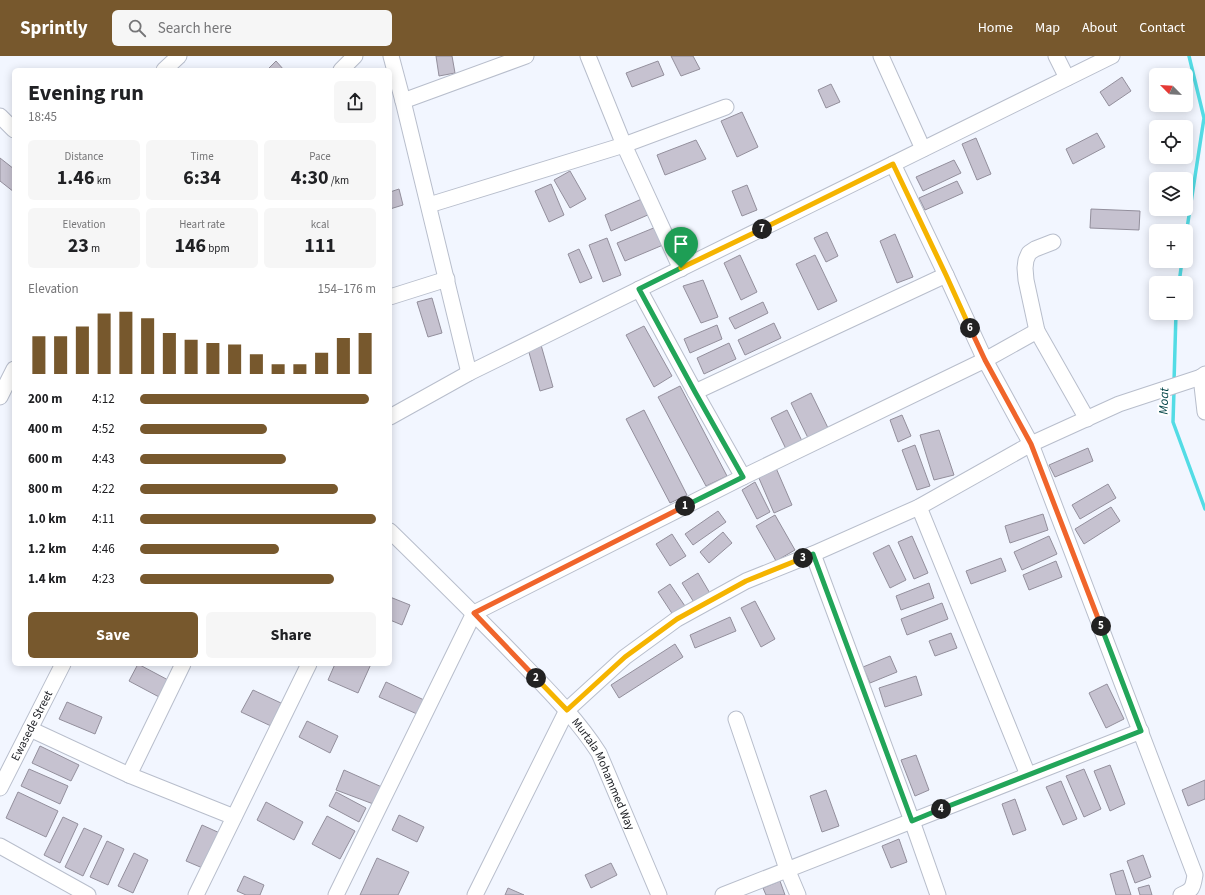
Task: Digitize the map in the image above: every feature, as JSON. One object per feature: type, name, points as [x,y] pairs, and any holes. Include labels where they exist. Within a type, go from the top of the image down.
[{"type":"street","points":[[166,68],[179,56]]},
{"type":"street","points":[[343,68],[355,56]]},
{"type":"street","points":[[391,56],[429,205],[469,373]]},
{"type":"street","points":[[403,100],[526,56]]},
{"type":"street","points":[[588,56],[624,145],[681,268]]},
{"type":"street","points":[[881,56],[923,149]]},
{"type":"street","points":[[1056,56],[1067,78]]},
{"type":"street","points":[[392,416],[469,373],[1110,57]]},
{"type":"street","points":[[429,205],[624,145],[726,106]]},
{"type":"street","points":[[1,119],[12,128]]},
{"type":"street","points":[[893,164],[985,360],[1031,444],[1195,875],[1193,886],[1186,893],[1181,895]]},
{"type":"street","points":[[1053,242],[1029,253],[1025,268],[1026,280],[1036,331],[1087,419]]},
{"type":"street","points":[[695,392],[946,275]]},
{"type":"street","points":[[392,296],[447,280]]},
{"type":"street","points":[[639,289],[743,477]]},
{"type":"street","points":[[336,895],[474,613],[743,477],[985,360],[1036,331]]},
{"type":"street","points":[[0,397],[12,373]]},
{"type":"street","points":[[475,895],[567,710],[625,657],[677,619],[746,581],[813,554],[919,507],[1031,444],[1119,404],[1203,376],[1205,412]]},
{"type":"street","points":[[919,507],[1028,775]]},
{"type":"street","name":"Murtala Mohammed Way","points":[[392,533],[474,613],[567,710],[591,740],[599,753],[659,895]]},
{"type":"street","points":[[813,554],[938,895]]},
{"type":"street","name":"Ewasede Street","points":[[0,788],[62,666]]},
{"type":"street","points":[[129,775],[182,666]]},
{"type":"street","points":[[196,895],[308,666]]},
{"type":"street","points":[[736,719],[787,869],[798,895]]},
{"type":"street","points":[[30,729],[129,775],[234,817]]},
{"type":"street","points":[[723,895],[1141,731]]},
{"type":"street","points":[[0,846],[88,895]]},
{"type":"building","points":[[436,56],[452,56],[455,73],[439,76]]},
{"type":"building","points":[[671,56],[693,56],[700,69],[681,76]]},
{"type":"building","points":[[276,61],[282,68],[269,68]]},
{"type":"building","points":[[658,61],[664,75],[632,87],[626,73]]},
{"type":"building","points":[[1122,77],[1131,91],[1109,106],[1100,92]]},
{"type":"building","points":[[831,84],[840,102],[826,108],[818,90]]},
{"type":"building","points":[[742,112],[758,147],[737,157],[721,121]]},
{"type":"building","points":[[1097,133],[1105,147],[1073,164],[1066,149]]},
{"type":"building","points":[[976,138],[991,174],[977,180],[962,144]]},
{"type":"building","points":[[696,140],[706,159],[665,175],[657,155]]},
{"type":"building","points":[[0,158],[12,167],[12,190],[0,181]]},
{"type":"building","points":[[954,160],[961,173],[923,191],[916,177]]},
{"type":"building","points":[[570,171],[586,199],[570,208],[554,180]]},
{"type":"building","points":[[957,181],[963,193],[925,210],[919,198]]},
{"type":"building","points":[[551,184],[564,215],[549,222],[535,191]]},
{"type":"building","points":[[747,185],[757,210],[742,216],[732,191]]},
{"type":"building","points":[[399,189],[403,205],[392,208],[392,191]]},
{"type":"building","points":[[644,198],[650,214],[611,231],[605,215]]},
{"type":"building","points":[[1091,209],[1140,211],[1139,230],[1090,228]]},
{"type":"building","points":[[656,227],[663,245],[625,261],[617,243]]},
{"type":"building","points":[[827,232],[838,256],[826,262],[814,238]]},
{"type":"building","points":[[895,234],[913,277],[897,283],[880,241]]},
{"type":"building","points":[[607,238],[621,275],[603,282],[589,245]]},
{"type":"building","points":[[579,249],[592,278],[580,283],[568,254]]},
{"type":"building","points":[[740,255],[757,292],[741,300],[724,263]]},
{"type":"building","points":[[815,255],[837,301],[818,310],[796,264]]},
{"type":"building","points":[[703,280],[718,317],[701,323],[683,286]]},
{"type":"building","points":[[432,298],[442,333],[428,337],[417,302]]},
{"type":"building","points":[[763,302],[768,313],[735,329],[729,318]]},
{"type":"building","points":[[774,323],[781,338],[745,355],[738,340]]},
{"type":"building","points":[[717,325],[722,339],[690,353],[684,339]]},
{"type":"building","points":[[644,326],[672,376],[654,387],[626,335]]},
{"type":"building","points":[[729,343],[736,359],[704,374],[697,358]]},
{"type":"building","points":[[541,345],[553,387],[540,391],[528,349]]},
{"type":"building","points":[[680,386],[727,476],[706,486],[658,397]]},
{"type":"building","points":[[811,393],[829,430],[809,440],[791,403]]},
{"type":"building","points":[[644,410],[687,495],[670,503],[626,419]]},
{"type":"building","points":[[787,410],[802,441],[786,449],[771,418]]},
{"type":"building","points":[[902,415],[911,436],[898,442],[890,420]]},
{"type":"building","points":[[939,430],[954,475],[934,480],[920,435]]},
{"type":"building","points":[[915,445],[930,486],[917,490],[902,450]]},
{"type":"building","points":[[1088,448],[1093,461],[1055,477],[1049,465]]},
{"type":"building","points":[[776,468],[792,505],[774,513],[758,476]]},
{"type":"building","points":[[755,482],[770,512],[757,519],[742,490]]},
{"type":"building","points":[[1108,484],[1116,498],[1080,519],[1072,505]]},
{"type":"building","points":[[1111,507],[1120,521],[1084,544],[1075,529]]},
{"type":"building","points":[[718,511],[726,522],[693,545],[685,534]]},
{"type":"building","points":[[1043,514],[1048,530],[1010,543],[1005,526]]},
{"type":"building","points":[[775,515],[795,550],[776,561],[756,526]]},
{"type":"building","points":[[723,532],[732,543],[709,563],[700,552]]},
{"type":"building","points":[[672,534],[686,556],[670,566],[656,544]]},
{"type":"building","points":[[912,536],[928,573],[914,579],[898,542]]},
{"type":"building","points":[[1049,536],[1057,554],[1022,570],[1014,552]]},
{"type":"building","points":[[889,545],[906,580],[890,588],[873,553]]},
{"type":"building","points":[[1001,558],[1006,571],[971,584],[966,571]]},
{"type":"building","points":[[1056,561],[1062,577],[1029,590],[1023,575]]},
{"type":"building","points":[[698,573],[711,595],[695,604],[682,583]]},
{"type":"building","points":[[929,583],[934,598],[901,610],[896,596]]},
{"type":"building","points":[[670,584],[687,609],[675,618],[658,592]]},
{"type":"building","points":[[392,598],[410,605],[402,625],[392,621]]},
{"type":"building","points":[[755,601],[775,639],[761,647],[741,608]]},
{"type":"building","points":[[942,603],[948,619],[907,635],[901,619]]},
{"type":"building","points":[[730,617],[736,631],[695,648],[690,635]]},
{"type":"building","points":[[951,633],[957,648],[935,656],[929,641]]},
{"type":"building","points":[[675,644],[683,657],[619,698],[611,685]]},
{"type":"building","points":[[890,656],[897,672],[870,683],[863,667]]},
{"type":"building","points":[[137,666],[142,666],[170,681],[161,698],[129,681]]},
{"type":"building","points":[[334,666],[370,666],[358,693],[328,680]]},
{"type":"building","points":[[916,676],[922,695],[885,707],[879,688]]},
{"type":"building","points":[[386,682],[424,700],[417,714],[379,697]]},
{"type":"building","points":[[1107,684],[1124,719],[1106,728],[1089,693]]},
{"type":"building","points":[[253,690],[281,703],[271,726],[241,712]]},
{"type":"building","points":[[67,702],[102,717],[95,734],[59,719]]},
{"type":"building","points":[[307,721],[338,736],[330,753],[299,737]]},
{"type":"building","points":[[40,746],[79,765],[71,781],[32,763]]},
{"type":"building","points":[[916,755],[929,790],[915,796],[901,760]]},
{"type":"building","points":[[1110,765],[1125,804],[1110,811],[1094,771]]},
{"type":"building","points":[[29,769],[68,786],[60,804],[21,786]]},
{"type":"building","points":[[1084,769],[1101,809],[1084,817],[1066,776]]},
{"type":"building","points":[[344,770],[384,788],[376,805],[336,790]]},
{"type":"building","points":[[1205,780],[1205,799],[1188,806],[1182,790]]},
{"type":"building","points":[[1061,781],[1077,819],[1063,825],[1046,787]]},
{"type":"building","points":[[826,790],[839,826],[822,832],[810,796]]},
{"type":"building","points":[[18,792],[58,811],[46,837],[6,818]]},
{"type":"building","points":[[336,792],[366,808],[359,822],[329,806]]},
{"type":"building","points":[[1015,799],[1026,830],[1013,835],[1002,804]]},
{"type":"building","points":[[266,802],[303,822],[294,840],[257,820]]},
{"type":"building","points":[[399,815],[424,827],[417,842],[392,830]]},
{"type":"building","points":[[327,816],[355,831],[340,859],[312,844]]},
{"type":"building","points":[[63,817],[78,824],[60,863],[44,855]]},
{"type":"building","points":[[202,825],[222,834],[205,869],[186,861]]},
{"type":"building","points":[[84,828],[102,836],[83,876],[65,867]]},
{"type":"building","points":[[899,839],[907,862],[891,868],[882,846]]},
{"type":"building","points":[[107,841],[124,849],[108,885],[90,877]]},
{"type":"building","points":[[134,853],[148,860],[133,893],[118,886]]},
{"type":"building","points":[[1143,855],[1151,877],[1135,883],[1127,861]]},
{"type":"building","points":[[377,858],[409,872],[398,895],[360,895]]},
{"type":"building","points":[[611,863],[617,875],[591,888],[585,875]]},
{"type":"building","points":[[1123,870],[1131,895],[1116,895],[1110,874]]},
{"type":"building","points":[[244,876],[264,885],[260,895],[246,895],[237,891]]},
{"type":"building","points":[[780,881],[785,895],[766,895],[763,888]]},
{"type":"building","points":[[1149,885],[1152,895],[1140,895],[1138,888]]},
{"type":"building","points":[[508,888],[524,895],[505,895]]},
{"type":"waterway","name":"Moat","points":[[1188,224],[1204,118],[1189,56]]},
{"type":"waterway","name":"Moat","points":[[1180,276],[1181,268]]},
{"type":"waterway","name":"Moat","points":[[1174,382],[1176,320]]},
{"type":"waterway","name":"Moat","points":[[1174,390],[1173,422],[1205,509]]},
{"type":"route","points":[[893,164],[985,360],[1031,444],[1141,731],[912,821],[813,554],[746,581],[677,619],[625,657],[567,710],[474,613],[743,477],[639,289],[681,268],[893,164]]}]
